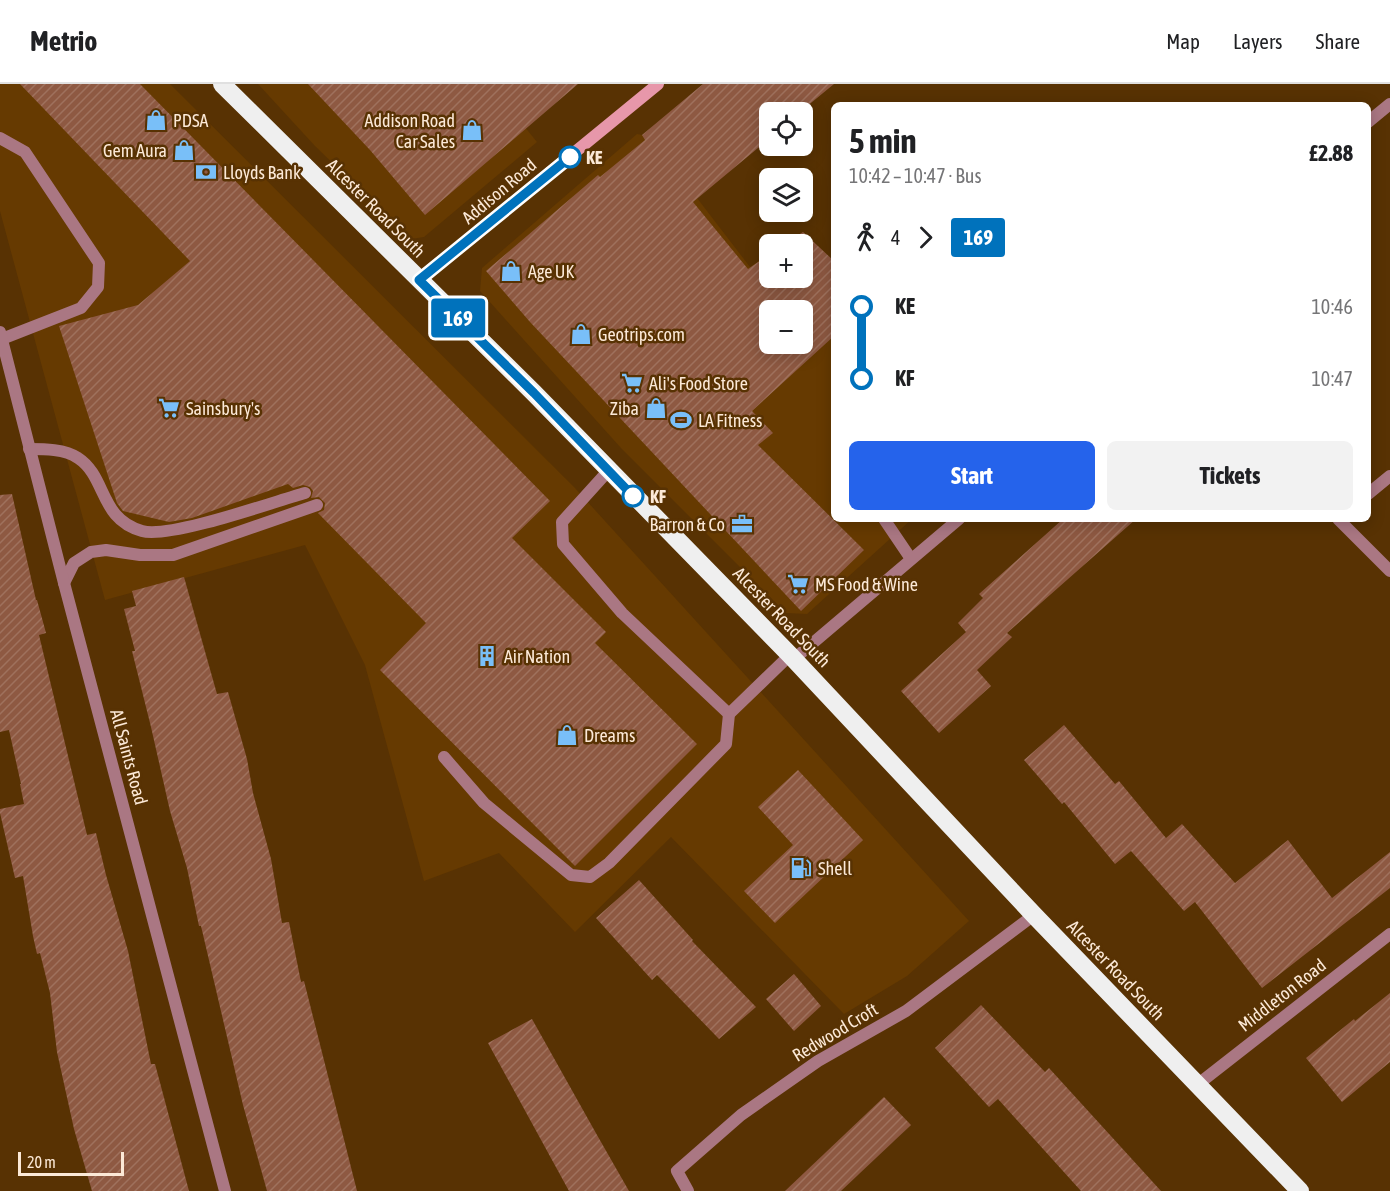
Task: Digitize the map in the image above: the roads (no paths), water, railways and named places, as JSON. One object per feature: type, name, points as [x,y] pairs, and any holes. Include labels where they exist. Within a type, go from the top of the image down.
[{"type":"highway","name":"Alcester Road South","points":[[222,84],[609,470],[792,657],[1034,915],[1300,1191]]},
{"type":"main road","name":"Addison Road","points":[[419,280],[658,84]]},
{"type":"street","points":[[1371,120],[1390,104]]},
{"type":"street","points":[[0,138],[25,152],[99,262],[98,287],[81,308],[1,335]]},
{"type":"street","name":"All Saints Road","points":[[1,335],[64,583],[225,1191]]},
{"type":"street","points":[[29,449],[54,450],[78,457],[93,472],[112,511],[123,523],[143,532],[162,532],[185,528],[305,493]]},
{"type":"street","points":[[609,470],[562,522],[563,544],[622,613],[729,714]]},
{"type":"street","points":[[1371,492],[1390,476]]},
{"type":"street","points":[[64,583],[74,563],[91,552],[106,550],[140,555],[173,555],[317,505]]},
{"type":"street","points":[[886,522],[911,559]]},
{"type":"street","points":[[444,757],[484,802],[571,875],[590,877],[609,862],[726,744],[729,714],[792,657],[955,522]]},
{"type":"street","points":[[1341,522],[1390,571]]},
{"type":"street","name":"Redwood Croft","points":[[688,1191],[677,1171],[741,1115],[818,1061],[906,1011],[1034,915]]},
{"type":"street","name":"Middleton Road","points":[[1197,1085],[1390,934]]},
{"type":"place","name":"PDSA","points":[[156,120]]},
{"type":"place","name":"Addison Road Car Sales","points":[[472,130]]},
{"type":"place","name":"Gem Aura","points":[[184,150]]},
{"type":"place","name":"KE","points":[[570,157]]},
{"type":"place","name":"Lloyds Bank","points":[[206,172]]},
{"type":"place","name":"Age UK","points":[[511,271]]},
{"type":"place","name":"Geotrips.com","points":[[581,334]]},
{"type":"place","name":"Ali's Food Store","points":[[632,383]]},
{"type":"place","name":"Sainsbury's","points":[[169,408]]},
{"type":"place","name":"Ziba","points":[[656,408]]},
{"type":"place","name":"LA Fitness","points":[[681,420]]},
{"type":"place","name":"KF","points":[[633,496]]},
{"type":"place","name":"Barron & Co","points":[[742,524]]},
{"type":"place","name":"MS Food & Wine","points":[[798,584]]},
{"type":"place","name":"Air Nation","points":[[487,656]]},
{"type":"place","name":"Dreams","points":[[567,735]]},
{"type":"place","name":"Shell","points":[[801,868]]}]
